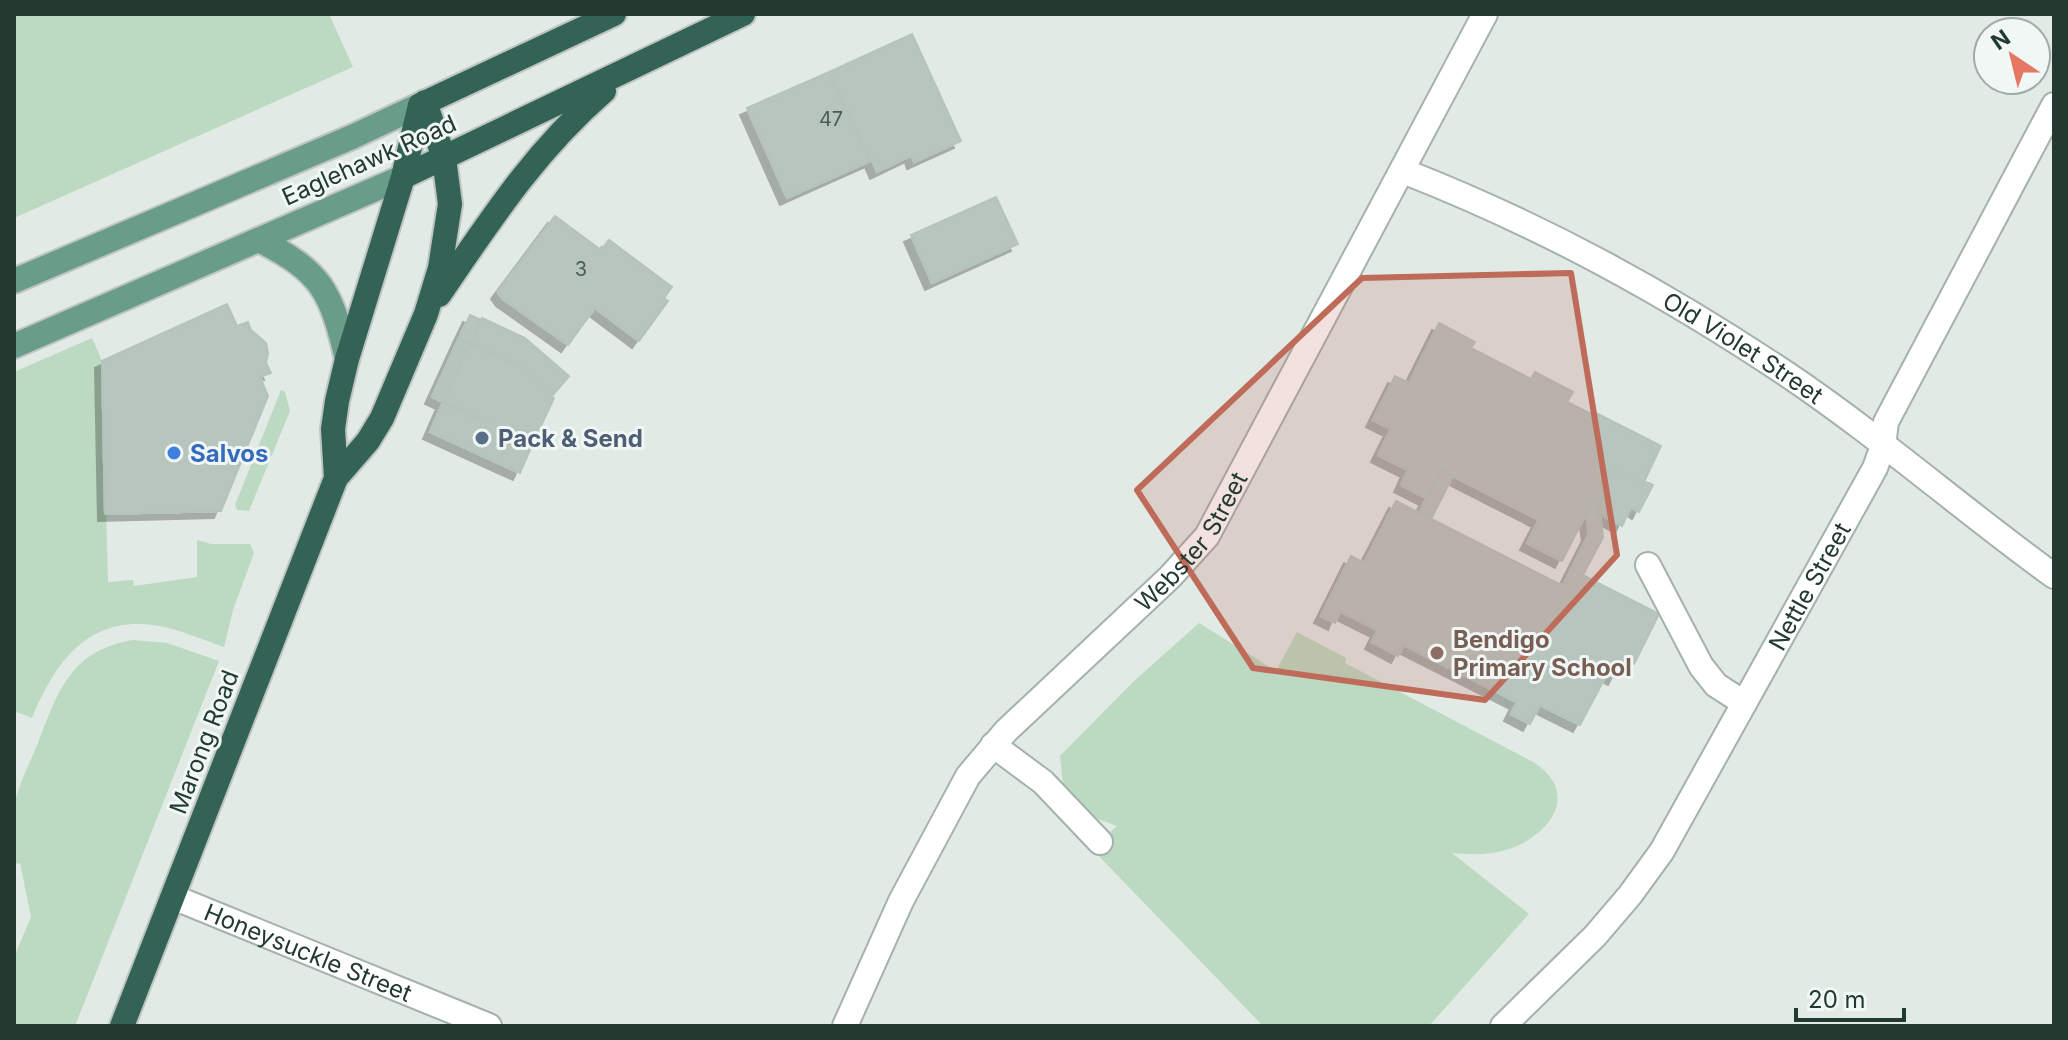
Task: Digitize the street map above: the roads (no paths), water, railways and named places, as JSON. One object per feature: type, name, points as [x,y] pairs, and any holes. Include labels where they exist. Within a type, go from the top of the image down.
[{"type":"highway","name":"Eaglehawk Road","points":[[422,103],[614,14]]},
{"type":"highway","name":"Eaglehawk Road","points":[[403,177],[743,14]]},
{"type":"highway","points":[[426,314],[548,144],[605,90],[645,61]]},
{"type":"highway","name":"Marong Road","points":[[122,1026],[336,478],[368,441],[382,418],[426,314],[446,243],[450,204],[444,158],[422,103]]},
{"type":"highway","name":"Marong Road","points":[[336,478],[333,429],[347,359],[403,177],[422,103]]},
{"type":"main road","name":"Eaglehawk Road","points":[[14,281],[352,137],[422,103]]},
{"type":"main road","name":"Eaglehawk Road","points":[[14,346],[403,177]]},
{"type":"main road","points":[[259,240],[304,267],[318,280],[335,310],[347,359]]},
{"type":"street","name":"Webster Street","points":[[845,1026],[928,847],[968,776],[993,745],[1170,577],[1207,536],[1485,14]]},
{"type":"street","name":"Nettle Street","points":[[1503,1026],[1595,936],[1662,851],[1875,468],[1883,446],[1886,422],[2054,105]]},
{"type":"street","name":"Old Violet Street","points":[[1403,171],[1524,222],[1635,280],[1789,376],[2054,576]]},
{"type":"street","points":[[1648,565],[1701,666],[1716,685],[1744,703]]},
{"type":"street","points":[[993,745],[1043,782],[1100,842]]},
{"type":"street","name":"Honeysuckle Street","points":[[173,897],[489,1026]]},
{"type":"place","name":"Pack & Send","points":[[482,438]]},
{"type":"place","name":"Salvos","points":[[174,453]]},
{"type":"place","name":"Bendigo Primary School","points":[[1437,653]]}]
